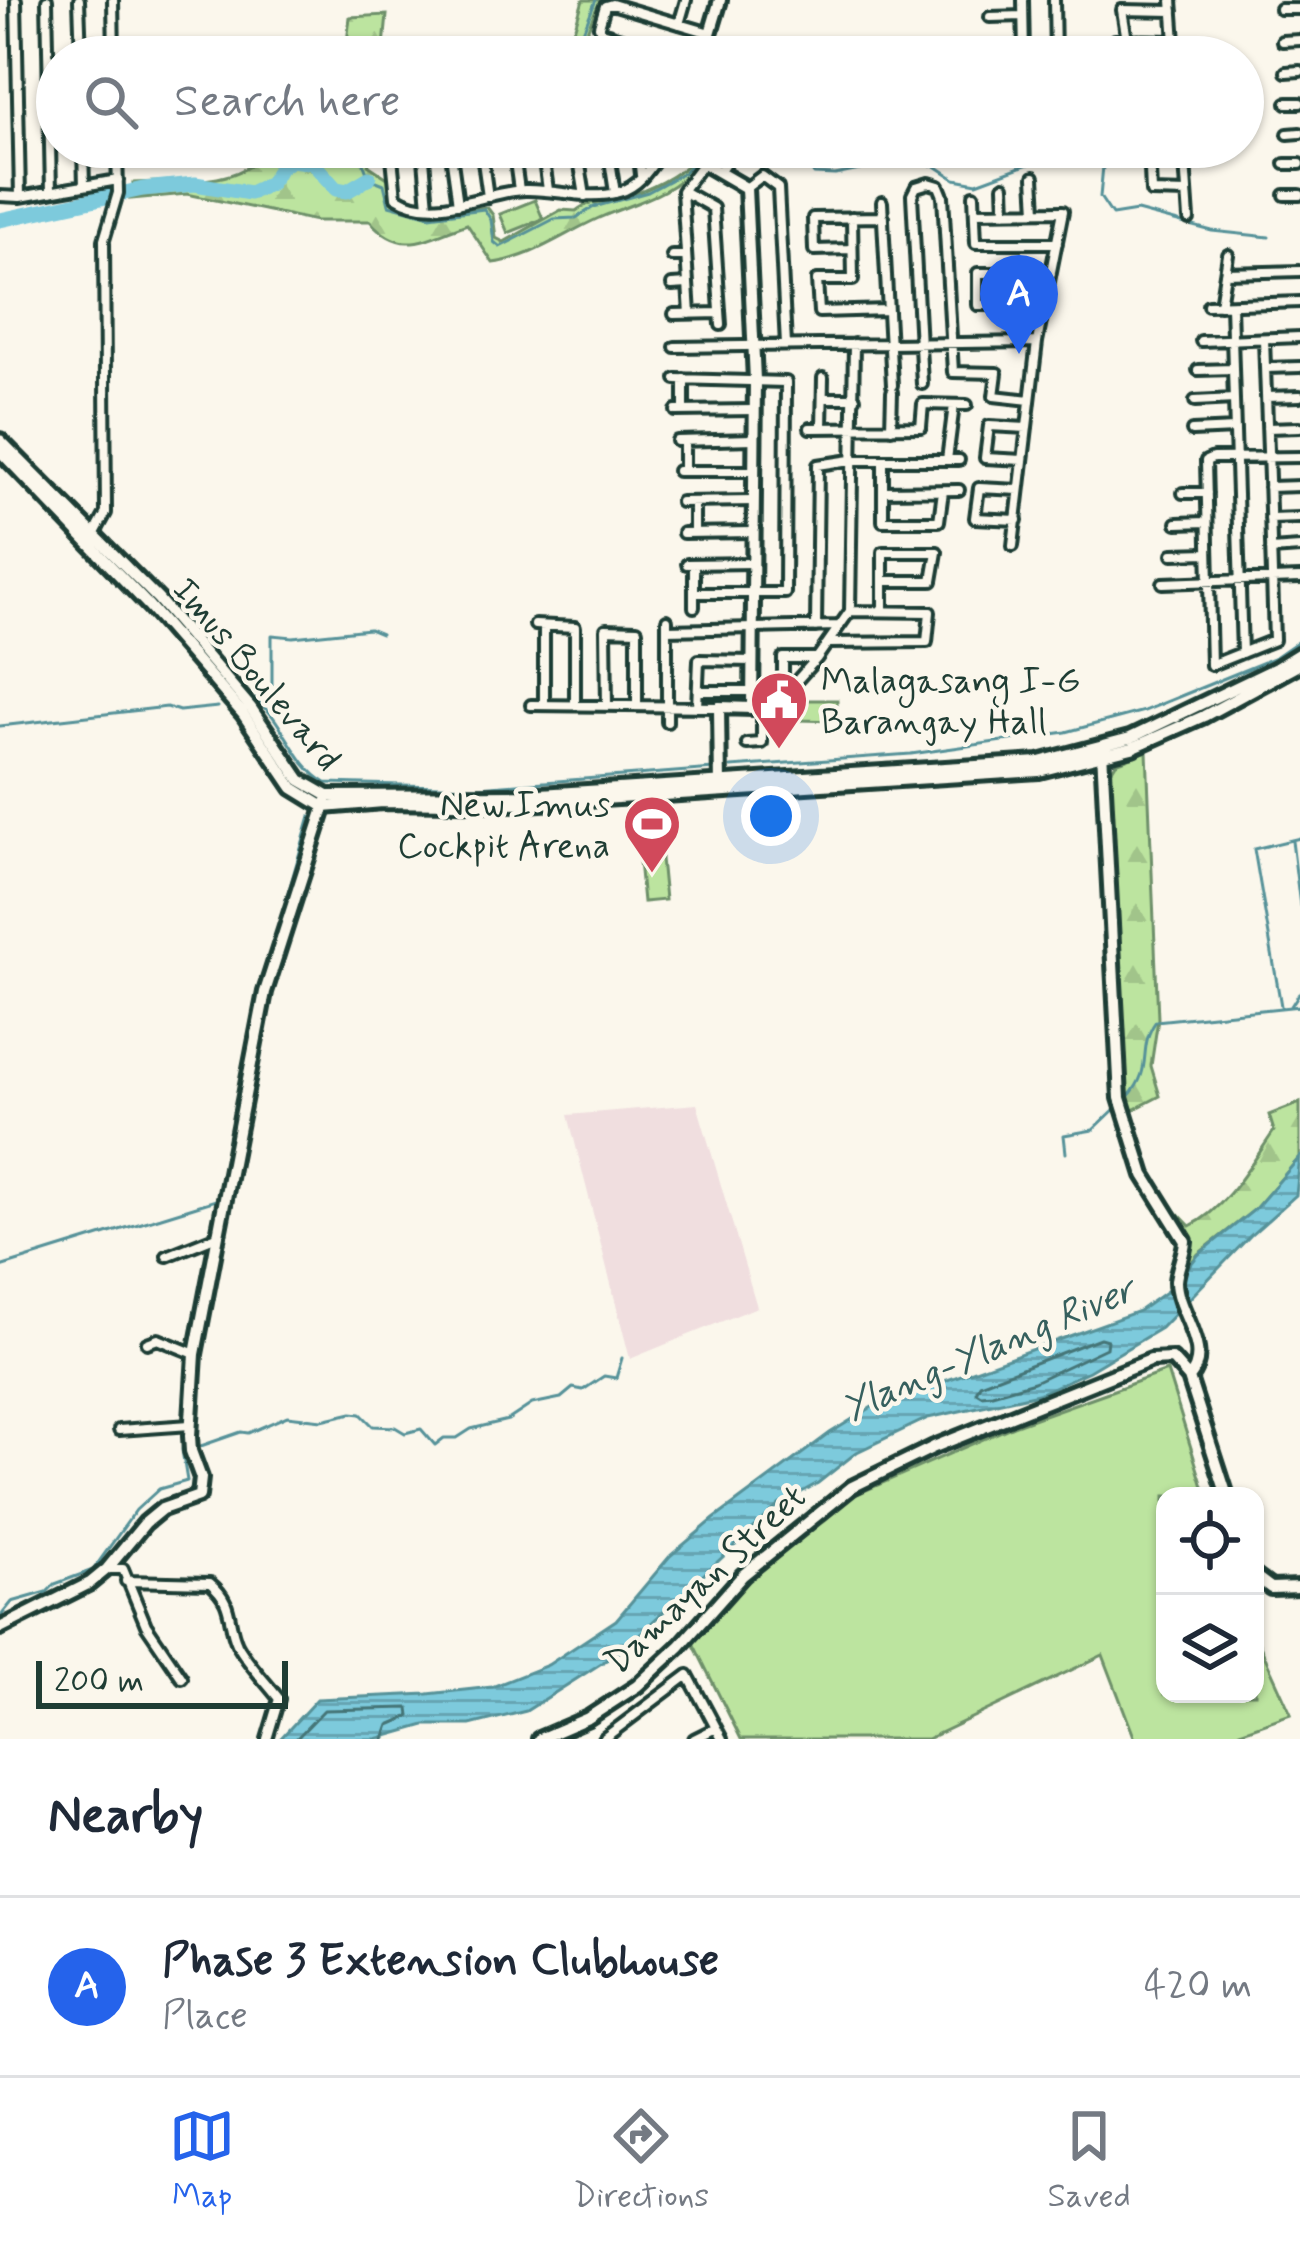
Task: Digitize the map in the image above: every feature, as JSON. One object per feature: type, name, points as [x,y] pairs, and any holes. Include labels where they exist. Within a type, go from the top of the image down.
[{"type":"street","points":[[16,0],[20,197]]},
{"type":"street","points":[[47,0],[48,36]]},
{"type":"street","points":[[79,0],[80,36]]},
{"type":"street","points":[[113,0],[114,36]]},
{"type":"street","points":[[679,24],[686,0]]},
{"type":"street","points":[[610,36],[598,28],[609,4],[710,34],[720,0]]},
{"type":"street","points":[[1022,0],[1024,36]]},
{"type":"street","points":[[1054,0],[1055,36]]},
{"type":"street","points":[[1126,36],[1122,10],[1172,5],[1175,36]]},
{"type":"street","points":[[1280,9],[1300,9]]},
{"type":"street","points":[[989,17],[1023,16]]},
{"type":"street","points":[[1282,40],[1300,40]]},
{"type":"street","points":[[1286,72],[1300,71]]},
{"type":"street","points":[[1287,103],[1300,103]]},
{"type":"street","points":[[1288,134],[1300,134]]},
{"type":"street","points":[[1285,164],[1300,164]]},
{"type":"street","points":[[50,168],[51,193]]},
{"type":"street","points":[[84,168],[84,186]]},
{"type":"street","points":[[91,538],[106,513],[104,240],[117,198],[118,168]]},
{"type":"street","points":[[394,168],[397,197],[428,206],[519,190],[615,194],[634,186],[649,168]]},
{"type":"street","points":[[425,168],[428,206]]},
{"type":"street","points":[[453,168],[458,204]]},
{"type":"street","points":[[484,168],[488,197]]},
{"type":"street","points":[[516,168],[519,190]]},
{"type":"street","points":[[545,168],[548,190]]},
{"type":"street","points":[[580,168],[585,196]]},
{"type":"street","points":[[611,168],[615,194]]},
{"type":"street","points":[[641,168],[642,178]]},
{"type":"street","points":[[690,314],[682,191],[693,168]]},
{"type":"street","points":[[713,168],[746,188]]},
{"type":"street","points":[[719,173],[722,168]]},
{"type":"street","points":[[1149,168],[1151,192],[1162,197],[1187,193]]},
{"type":"street","points":[[1185,168],[1190,219]]},
{"type":"street","points":[[746,188],[762,176],[778,188],[786,345]]},
{"type":"street","points":[[1034,177],[1036,211]]},
{"type":"street","points":[[0,196],[51,193],[118,180]]},
{"type":"street","points":[[922,384],[912,194],[929,182],[939,186],[943,196],[952,372],[997,374],[994,396],[1030,400]]},
{"type":"street","points":[[1004,186],[1005,212]]},
{"type":"street","points":[[746,188],[755,380],[752,691],[762,742],[747,744]]},
{"type":"street","points":[[682,191],[713,208],[721,325]]},
{"type":"street","points":[[1286,195],[1300,195]]},
{"type":"street","points":[[974,196],[976,243],[1057,243]]},
{"type":"street","points":[[882,202],[891,428]]},
{"type":"street","points":[[975,212],[1063,211],[1037,342],[1013,546]]},
{"type":"street","points":[[852,217],[853,280],[817,280],[819,312],[887,310]]},
{"type":"street","points":[[852,249],[814,250],[813,218],[883,217]]},
{"type":"street","points":[[1228,255],[1225,305],[1232,340],[1242,653]]},
{"type":"street","points":[[672,256],[686,256]]},
{"type":"street","points":[[1225,273],[1300,271]]},
{"type":"street","points":[[1044,305],[978,305],[978,273],[1051,273]]},
{"type":"street","points":[[672,285],[688,284]]},
{"type":"street","points":[[1208,305],[1300,302]]},
{"type":"street","points":[[674,314],[720,313]]},
{"type":"street","points":[[1202,341],[1300,337]]},
{"type":"street","points":[[1264,339],[1266,397],[1267,428],[1268,458],[1269,487],[1274,640],[1211,665],[1206,461],[1235,459],[1268,458],[1300,457]]},
{"type":"street","points":[[676,346],[1037,342]]},
{"type":"street","points":[[532,705],[757,708],[783,696],[818,658],[850,611],[854,344]]},
{"type":"street","points":[[1265,368],[1300,367]]},
{"type":"street","points":[[1198,370],[1233,369]]},
{"type":"street","points":[[823,378],[823,428]]},
{"type":"street","points":[[694,593],[784,593],[786,382],[680,379],[680,411],[754,410]]},
{"type":"street","points":[[1266,397],[1300,395]]},
{"type":"street","points":[[823,398],[855,398]]},
{"type":"street","points":[[1195,400],[1234,399]]},
{"type":"street","points":[[810,428],[921,427],[922,404],[967,405]]},
{"type":"street","points":[[946,460],[954,405]]},
{"type":"street","points":[[1023,460],[985,458],[989,426],[1027,428]]},
{"type":"street","points":[[1267,428],[1300,427]]},
{"type":"street","points":[[1192,431],[1234,429]]},
{"type":"street","name":"Imus Boulevard","points":[[0,440],[243,714],[293,788],[326,801],[512,805],[720,786],[1012,774],[1103,752],[1204,716],[1300,664]]},
{"type":"street","points":[[754,440],[681,441],[681,471],[754,471]]},
{"type":"street","name":"Imus Boulevard","points":[[0,451],[91,538]]},
{"type":"street","points":[[884,460],[883,521],[935,522],[941,517],[943,491]]},
{"type":"street","points":[[816,627],[817,469],[827,461],[959,460]]},
{"type":"street","points":[[1269,487],[1300,486]]},
{"type":"street","points":[[1016,520],[974,518],[979,488],[1020,490]]},
{"type":"street","points":[[883,491],[959,490]]},
{"type":"street","points":[[1183,494],[1207,493]]},
{"type":"street","points":[[681,502],[754,501]]},
{"type":"street","points":[[694,502],[689,533],[753,532]]},
{"type":"street","points":[[1270,519],[1300,518]]},
{"type":"street","points":[[1177,523],[1208,522]]},
{"type":"street","points":[[1271,550],[1300,548]]},
{"type":"street","points":[[883,581],[932,581],[937,552],[883,552],[883,581],[883,611]]},
{"type":"street","points":[[1173,554],[1208,553]]},
{"type":"street","points":[[694,607],[690,564],[753,563]]},
{"type":"street","points":[[1163,583],[1300,578]]},
{"type":"street","points":[[828,643],[927,642],[930,612],[850,611]]},
{"type":"street","points":[[544,705],[540,625],[575,627],[575,706]]},
{"type":"street","points":[[667,722],[668,625],[839,626]]},
{"type":"street","points":[[607,706],[606,629],[637,631],[637,706]]},
{"type":"street","name":"Imus Boulevard","points":[[1103,752],[1300,653]]},
{"type":"street","points":[[783,696],[783,658],[818,658]]},
{"type":"street","points":[[698,707],[699,660],[752,661]]},
{"type":"street","points":[[698,691],[752,691]]},
{"type":"street","points":[[719,707],[720,786]]},
{"type":"street","points":[[1103,752],[1118,1085],[1144,1175],[1183,1235],[1176,1282],[1197,1356],[1189,1378],[1225,1487]]},
{"type":"street","points":[[0,1628],[90,1583],[145,1522],[162,1509],[199,1496],[201,1478],[190,1451],[195,1354],[265,992],[326,801]]},
{"type":"street","points":[[167,1256],[218,1236]]},
{"type":"street","points":[[147,1342],[158,1339],[195,1354]]},
{"type":"street","name":"Damayan Street","points":[[539,1739],[588,1718],[637,1686],[743,1575],[863,1480],[1151,1360],[1172,1359],[1189,1378]]},
{"type":"street","points":[[118,1430],[190,1425]]},
{"type":"street","points":[[107,1569],[123,1569],[146,1625],[182,1678]]},
{"type":"street","points":[[127,1581],[211,1583],[218,1589],[232,1610],[236,1642],[278,1700],[267,1739]]},
{"type":"street","points":[[1264,1583],[1271,1588],[1300,1587]]},
{"type":"street","points":[[605,1739],[688,1675],[722,1739]]},
{"type":"street","points":[[694,1739],[716,1728]]},
{"type":"shaded area","points":[[697,1104],[757,1307],[630,1359],[568,1115]]},
{"type":"green space","points":[[583,0],[601,0],[584,36],[548,36],[574,30]]},
{"type":"green space","points":[[387,15],[385,36],[348,36],[350,17]]},
{"type":"green space","points":[[246,168],[372,168],[389,179],[394,200],[432,213],[487,207],[496,238],[504,242],[561,210],[576,211],[587,204],[633,195],[682,168],[693,168],[652,197],[534,251],[493,263],[467,224],[404,242],[370,221],[316,221],[187,194],[130,199],[133,183],[202,180]]},
{"type":"green space","points":[[535,200],[543,219],[508,233],[500,214]]},
{"type":"green space","points":[[799,700],[837,700],[837,721],[799,720]]},
{"type":"green space","points":[[1147,751],[1158,1019],[1151,1066],[1160,1096],[1131,1111],[1124,1082],[1110,773],[1116,763]]},
{"type":"green space","name":"New Imus Cockpit Arena","points":[[660,848],[665,900],[643,902],[638,850]]},
{"type":"green space","points":[[1300,1103],[1300,1157],[1254,1210],[1188,1267],[1188,1237],[1168,1203],[1190,1226],[1203,1218],[1237,1184],[1274,1131],[1269,1115]]},
{"type":"green space","points":[[1167,1371],[1203,1487],[1156,1487],[1156,1703],[1264,1703],[1264,1655],[1291,1714],[1220,1739],[1135,1739],[1103,1655],[927,1739],[741,1739],[692,1641],[749,1581],[850,1497],[1013,1426]]},
{"type":"water","points":[[1300,1157],[1296,1195],[1161,1328],[1089,1371],[1038,1394],[928,1418],[857,1452],[818,1483],[780,1504],[622,1650],[526,1711],[470,1725],[425,1725],[376,1739],[280,1739],[317,1699],[492,1687],[548,1665],[616,1620],[670,1556],[714,1519],[872,1407],[1139,1311],[1174,1286],[1198,1255],[1254,1210]]},
{"type":"waterway","points":[[581,36],[596,0]]},
{"type":"waterway","points":[[0,220],[143,189],[195,184],[250,193],[271,183],[279,168]]},
{"type":"waterway","points":[[317,168],[336,189],[347,191],[369,178]]},
{"type":"waterway","points":[[365,168],[369,178],[384,184],[389,205],[430,216],[484,209],[500,247],[554,219],[576,218],[594,207],[648,192],[688,168]]},
{"type":"waterway","points":[[810,168],[814,174],[835,175],[869,168]]},
{"type":"waterway","points":[[938,168],[955,179],[977,183],[1018,168]]},
{"type":"waterway","points":[[1103,168],[1100,197],[1112,215],[1137,211],[1212,231],[1269,237]]},
{"type":"waterway","points":[[256,698],[272,690],[272,635],[369,629],[381,634]]},
{"type":"waterway","points":[[731,767],[911,754],[1066,732],[1144,711],[1274,658],[1300,640]]},
{"type":"waterway","points":[[256,699],[306,765],[326,783],[478,787],[714,769]]},
{"type":"waterway","points":[[0,726],[167,707],[179,711],[218,707]]},
{"type":"waterway","points":[[264,977],[310,817]]},
{"type":"waterway","points":[[1281,1006],[1254,849],[1300,838]]},
{"type":"waterway","points":[[1292,841],[1300,906]]},
{"type":"waterway","points":[[1291,1006],[1300,992]]},
{"type":"waterway","points":[[1128,1097],[1141,1076],[1147,1040],[1156,1021],[1300,1006]]},
{"type":"waterway","points":[[1066,1153],[1064,1135],[1093,1130],[1117,1107]]},
{"type":"waterway","points":[[200,1300],[235,1121]]},
{"type":"waterway","points":[[0,1267],[216,1200]]},
{"type":"waterway","points":[[195,1448],[287,1416],[322,1420],[352,1413],[361,1414],[373,1426],[395,1427],[405,1433],[421,1429],[435,1445],[444,1438],[508,1420],[532,1404],[561,1398],[573,1388],[583,1390],[604,1376],[616,1378],[622,1358]]},
{"type":"waterway","points":[[0,1617],[12,1602],[93,1570],[136,1510],[159,1489],[187,1481],[182,1450],[189,1363]]},
{"type":"place","name":"Phase 3 Extension Clubhouse","points":[[1019,354]]},
{"type":"place","name":"Malagasang I-G Barangay Hall","points":[[779,751]]},
{"type":"place","name":"New Imus Cockpit Arena","points":[[652,875]]},
{"type":"water label","name":"Ylang-Ylang River","points":[[987,1347]]}]
